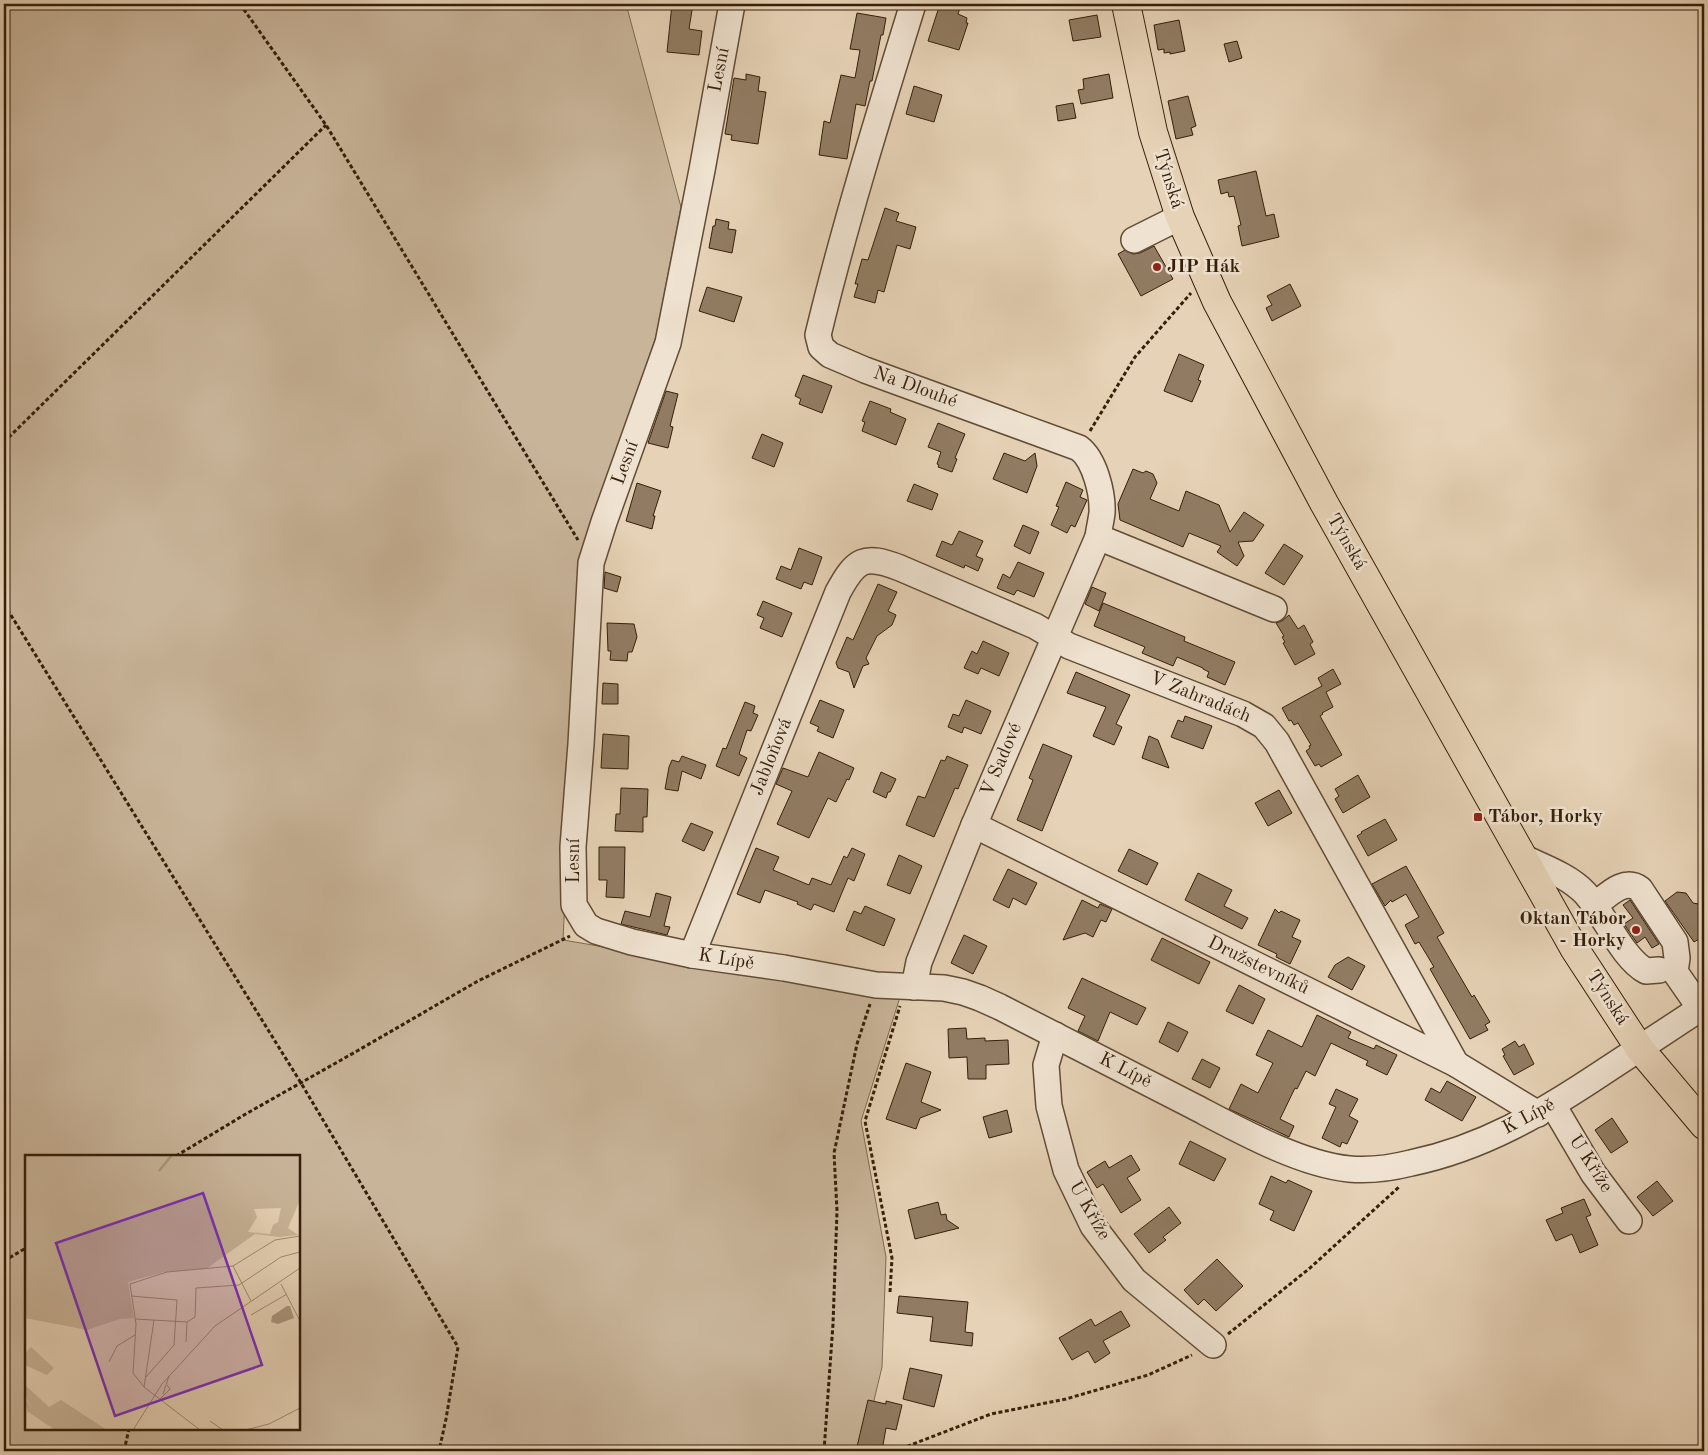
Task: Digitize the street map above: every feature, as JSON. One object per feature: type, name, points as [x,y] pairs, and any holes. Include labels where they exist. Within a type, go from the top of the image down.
[{"type":"main road","name":"Týnská","points":[[1126,4],[1153,132],[1180,217],[1218,302],[1324,503],[1574,948],[1640,1048],[1704,1125]]},
{"type":"street","name":"Lesní","points":[[586,925],[574,904],[573,847],[591,563],[668,343],[732,4]]},
{"type":"street","name":"Na Dlouhé","points":[[913,4],[835,264],[818,336],[821,347],[830,355],[865,370],[1079,448]]},
{"type":"street","points":[[1134,240],[1180,217]]},
{"type":"street","points":[[1079,448],[1092,463],[1101,496],[1102,514],[1098,537],[1274,609]]},
{"type":"street","name":"V Sadové","points":[[910,987],[974,825],[1098,537]]},
{"type":"street","name":"V Zahradách","points":[[860,563],[873,560],[900,568],[1035,626],[1069,646],[1243,714],[1264,726],[1277,742],[1456,1064]]},
{"type":"street","name":"Jabloňová","points":[[692,955],[838,592],[849,572],[860,563]]},
{"type":"street","name":"Družstevníků","points":[[974,825],[1546,1110]]},
{"type":"street","points":[[1522,857],[1560,874],[1599,902],[1652,966],[1667,971],[1702,1007]]},
{"type":"street","points":[[1599,902],[1623,885],[1631,885],[1640,889],[1675,942],[1677,958],[1667,971]]},
{"type":"street","name":"K Lípě","points":[[586,925],[596,931],[632,942],[692,955],[784,968],[876,985],[944,988],[971,995],[1055,1035],[1254,1137],[1304,1158],[1340,1168],[1366,1170],[1427,1160],[1510,1129],[1546,1110],[1702,1007]]},
{"type":"street","name":"U Kříže","points":[[1055,1035],[1046,1065],[1049,1106],[1066,1170],[1093,1226],[1134,1280],[1213,1345]]},
{"type":"street","name":"U Kříže","points":[[1546,1110],[1629,1221]]},
{"type":"path","points":[[240,4],[326,125],[591,563]]},
{"type":"path","points":[[4,442],[326,125]]},
{"type":"path","points":[[1079,448],[1135,357],[1193,291]]},
{"type":"path","points":[[4,604],[301,1083],[458,1347],[446,1419],[438,1451]]},
{"type":"path","points":[[178,1155],[244,1114],[478,980],[563,940],[586,925]]},
{"type":"path","points":[[824,1451],[833,1324],[837,1211],[834,1153],[857,1044],[876,985]]},
{"type":"path","points":[[890,1292],[892,1258],[865,1121],[910,987]]},
{"type":"path","points":[[4,1261],[25,1249]]},
{"type":"path","points":[[124,1451],[129,1430]]},
{"type":"shaded area","points":[[4,4],[626,4],[681,207],[656,336],[585,551],[579,589],[563,940],[900,997],[861,1121],[886,1257],[882,1367],[864,1442],[859,1451],[4,1451]]},
{"type":"building","points":[[672,4],[693,4],[689,29],[702,31],[699,55],[667,52]]},
{"type":"building","points":[[940,4],[961,4],[958,14],[967,18],[966,23],[968,23],[959,50],[928,41]]},
{"type":"building","points":[[857,13],[886,18],[872,81],[870,81],[865,106],[856,104],[847,159],[819,155],[824,121],[830,123],[841,75],[855,78],[860,50],[850,49]]},
{"type":"building","points":[[1097,15],[1101,37],[1073,41],[1069,20]]},
{"type":"building","points":[[1179,20],[1185,51],[1170,54],[1170,52],[1164,53],[1164,49],[1158,50],[1154,25]]},
{"type":"building","points":[[1237,41],[1242,58],[1229,62],[1224,44]]},
{"type":"building","points":[[746,74],[760,77],[758,91],[766,92],[758,144],[731,140],[732,135],[725,134],[734,78],[746,80]]},
{"type":"building","points":[[1109,74],[1113,98],[1081,104],[1078,90],[1084,89],[1083,79]]},
{"type":"building","points":[[914,86],[942,95],[934,122],[906,114]]},
{"type":"building","points":[[1188,96],[1196,126],[1191,128],[1193,135],[1176,139],[1168,101]]},
{"type":"building","points":[[1073,103],[1076,118],[1058,121],[1056,106]]},
{"type":"building","points":[[1256,171],[1266,216],[1274,214],[1279,237],[1242,246],[1238,226],[1241,225],[1234,196],[1229,197],[1228,192],[1221,194],[1218,180]]},
{"type":"building","points":[[885,208],[899,213],[896,221],[916,227],[910,249],[897,245],[884,292],[878,290],[875,303],[854,297],[858,284],[855,284],[862,259],[868,260]]},
{"type":"building","points":[[716,219],[729,222],[728,229],[736,230],[732,253],[709,248]]},
{"type":"building","points":[[1154,246],[1173,279],[1141,296],[1118,254],[1125,250],[1133,254],[1140,253]]},
{"type":"building","points":[[1290,284],[1301,306],[1272,321],[1266,308],[1272,305],[1267,296]]},
{"type":"building","points":[[707,287],[742,297],[734,322],[699,311]]},
{"type":"building","points":[[1179,354],[1204,365],[1198,380],[1201,381],[1192,402],[1164,391]]},
{"type":"building","points":[[803,375],[832,386],[822,413],[799,404],[801,399],[795,396]]},
{"type":"building","points":[[666,391],[678,394],[670,426],[673,427],[668,448],[648,443]]},
{"type":"building","points":[[870,401],[891,409],[890,412],[906,419],[896,445],[862,431],[865,422],[862,421]]},
{"type":"building","points":[[938,423],[965,434],[955,458],[957,459],[952,472],[938,467],[939,465],[937,464],[941,452],[928,447]]},
{"type":"building","points":[[762,434],[783,443],[774,467],[752,458]]},
{"type":"building","points":[[1004,453],[1025,461],[1035,453],[1037,466],[1027,493],[993,479]]},
{"type":"building","points":[[1133,469],[1153,474],[1157,483],[1150,499],[1179,511],[1186,491],[1219,505],[1230,532],[1244,512],[1264,525],[1253,541],[1238,542],[1244,556],[1237,566],[1217,552],[1221,546],[1189,533],[1183,547],[1120,520],[1118,504]]},
{"type":"building","points":[[1066,482],[1083,490],[1080,497],[1087,500],[1075,527],[1071,525],[1067,533],[1051,525],[1059,507],[1056,506]]},
{"type":"building","points":[[637,483],[661,491],[653,516],[655,516],[652,529],[626,521]]},
{"type":"building","points":[[914,484],[938,494],[932,510],[907,501]]},
{"type":"building","points":[[1023,525],[1039,532],[1030,554],[1014,546]]},
{"type":"building","points":[[959,531],[983,541],[976,556],[983,559],[978,571],[965,565],[964,568],[936,556],[942,541],[952,545]]},
{"type":"building","points":[[1284,544],[1303,556],[1284,585],[1265,573]]},
{"type":"building","points":[[799,548],[822,557],[812,585],[804,582],[801,589],[776,579],[781,566],[791,570]]},
{"type":"building","points":[[1018,562],[1044,573],[1034,597],[1017,590],[1014,595],[997,588],[1003,574],[1010,578]]},
{"type":"building","points":[[605,572],[621,577],[617,592],[604,588]]},
{"type":"building","points":[[878,584],[897,592],[888,611],[896,615],[892,625],[877,636],[866,658],[869,664],[863,666],[854,688],[849,672],[838,668],[836,663],[847,637],[853,640]]},
{"type":"building","points":[[1092,587],[1106,593],[1099,611],[1085,604]]},
{"type":"building","points":[[763,601],[792,613],[782,637],[760,628],[764,618],[757,615]]},
{"type":"building","points":[[1103,603],[1185,637],[1184,641],[1235,662],[1225,685],[1207,677],[1209,672],[1203,668],[1177,657],[1173,666],[1142,653],[1145,647],[1094,626]]},
{"type":"building","points":[[1289,615],[1298,629],[1304,625],[1313,642],[1310,644],[1315,654],[1295,665],[1283,643],[1285,642],[1282,637],[1284,636],[1276,623]]},
{"type":"building","points":[[607,623],[634,624],[637,637],[632,652],[628,652],[627,661],[610,660],[611,651],[608,651]]},
{"type":"building","points":[[983,641],[1009,653],[999,676],[981,668],[978,674],[964,668],[972,651],[977,654]]},
{"type":"building","points":[[1333,669],[1341,684],[1326,692],[1333,707],[1320,716],[1342,755],[1321,767],[1319,764],[1315,766],[1306,751],[1311,745],[1298,723],[1294,725],[1291,720],[1289,721],[1282,708],[1322,686],[1318,678]]},
{"type":"building","points":[[1076,672],[1130,695],[1116,724],[1122,727],[1114,745],[1093,736],[1106,707],[1067,693]]},
{"type":"building","points":[[603,683],[618,684],[618,704],[602,704]]},
{"type":"building","points":[[820,700],[844,710],[833,738],[817,731],[819,727],[810,723]]},
{"type":"building","points":[[966,700],[991,711],[981,734],[964,727],[962,733],[948,727],[953,714],[959,716]]},
{"type":"building","points":[[745,702],[755,706],[753,713],[758,715],[751,731],[747,730],[739,754],[747,758],[739,776],[716,766],[723,748],[726,749]]},
{"type":"building","points":[[1185,716],[1212,726],[1203,749],[1171,737],[1178,720],[1183,722]]},
{"type":"building","points":[[603,734],[629,736],[628,769],[601,768]]},
{"type":"building","points":[[1149,736],[1158,740],[1169,768],[1142,758]]},
{"type":"building","points":[[1043,744],[1072,756],[1042,831],[1017,820],[1033,780],[1029,778]]},
{"type":"building","points":[[819,752],[854,768],[836,802],[828,798],[809,838],[777,824],[792,791],[776,784],[783,768],[808,777]]},
{"type":"building","points":[[682,756],[706,765],[701,779],[682,771],[678,791],[665,789],[672,760],[679,762]]},
{"type":"building","points":[[947,756],[968,765],[958,789],[955,788],[934,837],[906,825],[918,796],[925,798],[941,760],[945,761]]},
{"type":"building","points":[[881,772],[896,779],[886,798],[873,792]]},
{"type":"building","points":[[1358,775],[1370,797],[1343,813],[1335,799],[1339,796],[1335,789]]},
{"type":"building","points":[[621,788],[648,789],[647,817],[643,817],[643,832],[615,831],[616,814],[620,814]]},
{"type":"building","points":[[1279,790],[1292,813],[1268,826],[1255,803]]},
{"type":"building","points":[[1385,819],[1397,840],[1368,856],[1357,836]]},
{"type":"building","points":[[691,823],[713,832],[704,851],[682,841]]},
{"type":"building","points":[[599,847],[625,847],[624,898],[606,897],[607,880],[599,880]]},
{"type":"building","points":[[756,848],[779,857],[773,870],[809,885],[812,878],[831,885],[844,856],[847,858],[852,848],[865,854],[854,881],[848,878],[834,912],[814,904],[811,910],[797,904],[798,902],[765,890],[760,903],[737,894]]},
{"type":"building","points":[[1129,849],[1158,863],[1147,885],[1118,871]]},
{"type":"building","points":[[899,855],[922,866],[910,894],[887,885]]},
{"type":"building","points":[[1406,866],[1444,933],[1437,937],[1472,997],[1474,995],[1490,1022],[1485,1025],[1488,1030],[1470,1039],[1430,969],[1434,967],[1419,942],[1415,944],[1405,925],[1419,917],[1406,894],[1392,902],[1391,900],[1385,906],[1372,884]]},
{"type":"building","points":[[1008,869],[1037,883],[1026,905],[1013,898],[1009,908],[993,900]]},
{"type":"building","points":[[1198,873],[1232,890],[1224,906],[1248,918],[1242,929],[1185,900]]},
{"type":"building","points":[[1677,892],[1686,893],[1693,903],[1704,905],[1704,936],[1694,942],[1665,901]]},
{"type":"building","points":[[656,893],[671,897],[664,926],[670,927],[667,935],[621,924],[625,911],[650,917]]},
{"type":"building","points":[[1082,900],[1098,908],[1100,904],[1112,909],[1106,922],[1101,920],[1093,937],[1085,933],[1063,940]]},
{"type":"building","points":[[1630,900],[1659,944],[1652,948],[1645,937],[1637,943],[1624,924],[1633,918],[1623,905]]},
{"type":"building","points":[[865,906],[895,919],[884,946],[846,930],[854,911],[861,914]]},
{"type":"building","points":[[1275,909],[1279,913],[1281,911],[1300,920],[1292,937],[1301,941],[1290,964],[1276,957],[1277,954],[1258,945]]},
{"type":"building","points":[[964,935],[987,946],[973,974],[951,963]]},
{"type":"building","points":[[1162,938],[1210,962],[1199,984],[1151,960]]},
{"type":"building","points":[[1348,957],[1365,966],[1352,990],[1328,977],[1335,965]]},
{"type":"building","points":[[1082,978],[1146,1008],[1137,1025],[1110,1012],[1098,1041],[1078,1031],[1085,1016],[1068,1008]]},
{"type":"building","points":[[1239,985],[1265,999],[1253,1024],[1226,1011]]},
{"type":"building","points":[[1317,1015],[1351,1032],[1348,1038],[1374,1049],[1376,1045],[1397,1055],[1387,1075],[1366,1065],[1368,1061],[1331,1043],[1315,1076],[1306,1071],[1297,1089],[1295,1088],[1280,1119],[1294,1126],[1289,1137],[1229,1109],[1241,1084],[1258,1093],[1273,1063],[1256,1055],[1268,1030],[1302,1047]]},
{"type":"building","points":[[1168,1022],[1188,1032],[1178,1052],[1159,1042]]},
{"type":"building","points":[[966,1028],[967,1039],[985,1038],[985,1041],[1008,1040],[1009,1064],[986,1065],[986,1079],[968,1079],[967,1057],[949,1058],[948,1029]]},
{"type":"building","points":[[1515,1041],[1519,1047],[1524,1044],[1534,1064],[1514,1075],[1503,1056],[1505,1055],[1502,1049]]},
{"type":"building","points":[[1202,1059],[1220,1068],[1210,1088],[1192,1079]]},
{"type":"building","points":[[906,1063],[931,1072],[921,1102],[941,1110],[920,1118],[916,1129],[886,1119]]},
{"type":"building","points":[[1447,1081],[1476,1097],[1462,1121],[1425,1100],[1431,1088],[1440,1093]]},
{"type":"building","points":[[1336,1089],[1358,1099],[1349,1116],[1358,1121],[1347,1144],[1342,1142],[1340,1147],[1322,1138],[1336,1107],[1329,1104]]},
{"type":"building","points":[[1007,1110],[1012,1132],[989,1138],[983,1117]]},
{"type":"building","points":[[1612,1118],[1628,1142],[1611,1153],[1595,1130]]},
{"type":"building","points":[[1190,1141],[1226,1159],[1214,1181],[1179,1164]]},
{"type":"building","points":[[1131,1155],[1140,1170],[1127,1178],[1141,1200],[1121,1213],[1103,1184],[1097,1188],[1087,1172],[1105,1161],[1109,1168]]},
{"type":"building","points":[[1271,1176],[1286,1183],[1288,1180],[1312,1191],[1294,1231],[1270,1220],[1274,1211],[1259,1204]]},
{"type":"building","points":[[1657,1181],[1673,1201],[1653,1216],[1637,1197]]},
{"type":"building","points":[[1584,1199],[1591,1215],[1586,1217],[1598,1245],[1580,1253],[1572,1234],[1556,1241],[1546,1220],[1563,1213],[1561,1208]]},
{"type":"building","points":[[938,1202],[941,1215],[946,1214],[947,1220],[959,1228],[915,1239],[908,1210]]},
{"type":"building","points":[[1169,1207],[1181,1223],[1163,1237],[1166,1240],[1149,1253],[1134,1234]]},
{"type":"building","points":[[1217,1259],[1243,1286],[1216,1311],[1204,1299],[1198,1305],[1184,1290]]},
{"type":"building","points":[[899,1296],[968,1302],[965,1332],[973,1333],[972,1346],[930,1341],[933,1317],[897,1313]]},
{"type":"building","points":[[1121,1311],[1130,1326],[1103,1341],[1110,1353],[1095,1363],[1088,1351],[1072,1360],[1059,1338],[1091,1319],[1095,1326]]},
{"type":"building","points":[[910,1368],[942,1375],[934,1407],[903,1399]]},
{"type":"building","points":[[868,1400],[886,1404],[886,1401],[902,1405],[896,1430],[886,1428],[883,1445],[864,1451],[856,1451]]},
{"type":"place","name":"JIP Hák","points":[[1157,267]]},
{"type":"place","name":"Tábor, Horky","points":[[1478,817]]},
{"type":"place","name":"Oktan Tábor - Horky","points":[[1636,930]]}]
